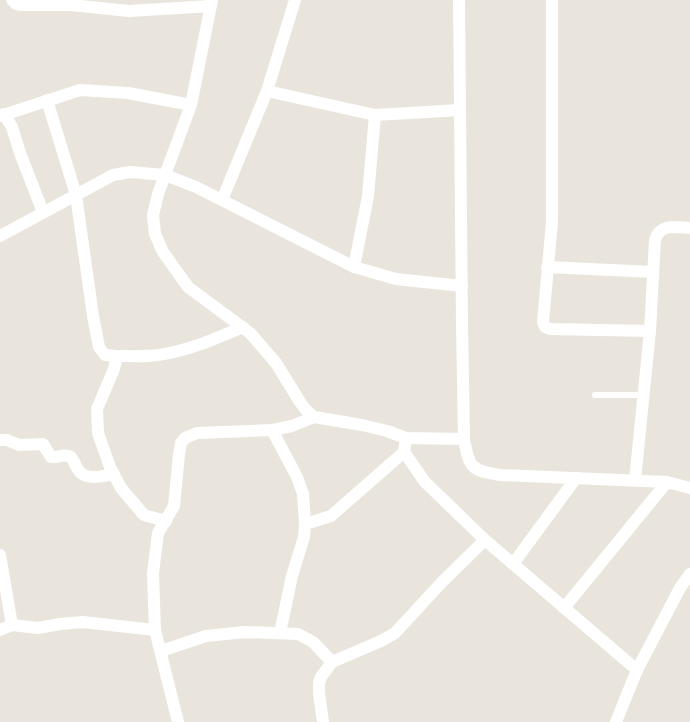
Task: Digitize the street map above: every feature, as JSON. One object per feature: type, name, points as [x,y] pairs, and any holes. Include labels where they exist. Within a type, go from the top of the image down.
[{"type":"street","points":[[12,0],[16,4],[20,5],[211,3],[191,105],[158,194],[153,214],[155,234],[158,242],[188,287],[250,333],[276,363],[300,402],[314,417]]},
{"type":"street","points":[[222,200],[267,91],[295,0]]},
{"type":"street","points":[[459,0],[464,439],[470,463],[478,470],[500,475],[667,482],[690,488]]},
{"type":"street","points":[[552,0],[552,222],[542,319],[545,327],[550,329],[650,331]]},
{"type":"street","points":[[43,212],[20,153],[12,127],[2,115],[80,90],[128,93],[191,105]]},
{"type":"street","points":[[267,91],[375,115],[460,110]]},
{"type":"street","points":[[47,100],[76,195],[93,316],[99,347],[105,354],[117,356],[156,356],[182,351],[206,343],[243,327]]},
{"type":"street","points":[[354,267],[368,196],[375,115]]},
{"type":"street","points":[[0,236],[102,180],[120,173],[130,172],[165,175],[196,187],[354,267],[396,279],[462,286]]},
{"type":"street","points":[[635,480],[650,331],[654,254],[657,234],[661,229],[672,227],[690,228]]},
{"type":"street","points":[[548,268],[653,272]]},
{"type":"street","points":[[117,356],[114,369],[97,410],[98,433],[110,467],[121,488],[144,515],[166,521]]},
{"type":"street","points":[[178,722],[155,630],[153,573],[158,533],[174,506],[179,454],[185,438],[197,434],[272,430],[292,426],[314,417],[362,425],[387,431],[406,438],[464,439]]},
{"type":"street","points":[[272,430],[298,477],[303,494],[305,524],[304,537],[292,576],[280,633]]},
{"type":"street","points":[[305,524],[331,516],[404,452],[406,438]]},
{"type":"street","points":[[0,440],[7,440],[19,445],[42,444],[51,457],[55,458],[64,455],[71,457],[79,471],[84,475],[94,477],[114,474]]},
{"type":"street","points":[[404,452],[425,482],[485,540],[637,670]]},
{"type":"street","points":[[513,564],[576,478]]},
{"type":"street","points":[[564,608],[667,482]]},
{"type":"street","points":[[323,722],[319,683],[321,677],[332,662],[381,641],[394,633],[485,540]]},
{"type":"street","points":[[0,555],[12,625]]},
{"type":"street","points":[[616,722],[637,670],[680,588],[690,574]]},
{"type":"street","points":[[0,630],[12,625],[38,628],[83,622],[155,630]]},
{"type":"street","points":[[161,651],[206,636],[245,632],[298,634],[313,642],[332,662]]},
{"type":"lane","points":[[595,395],[643,395]]}]
